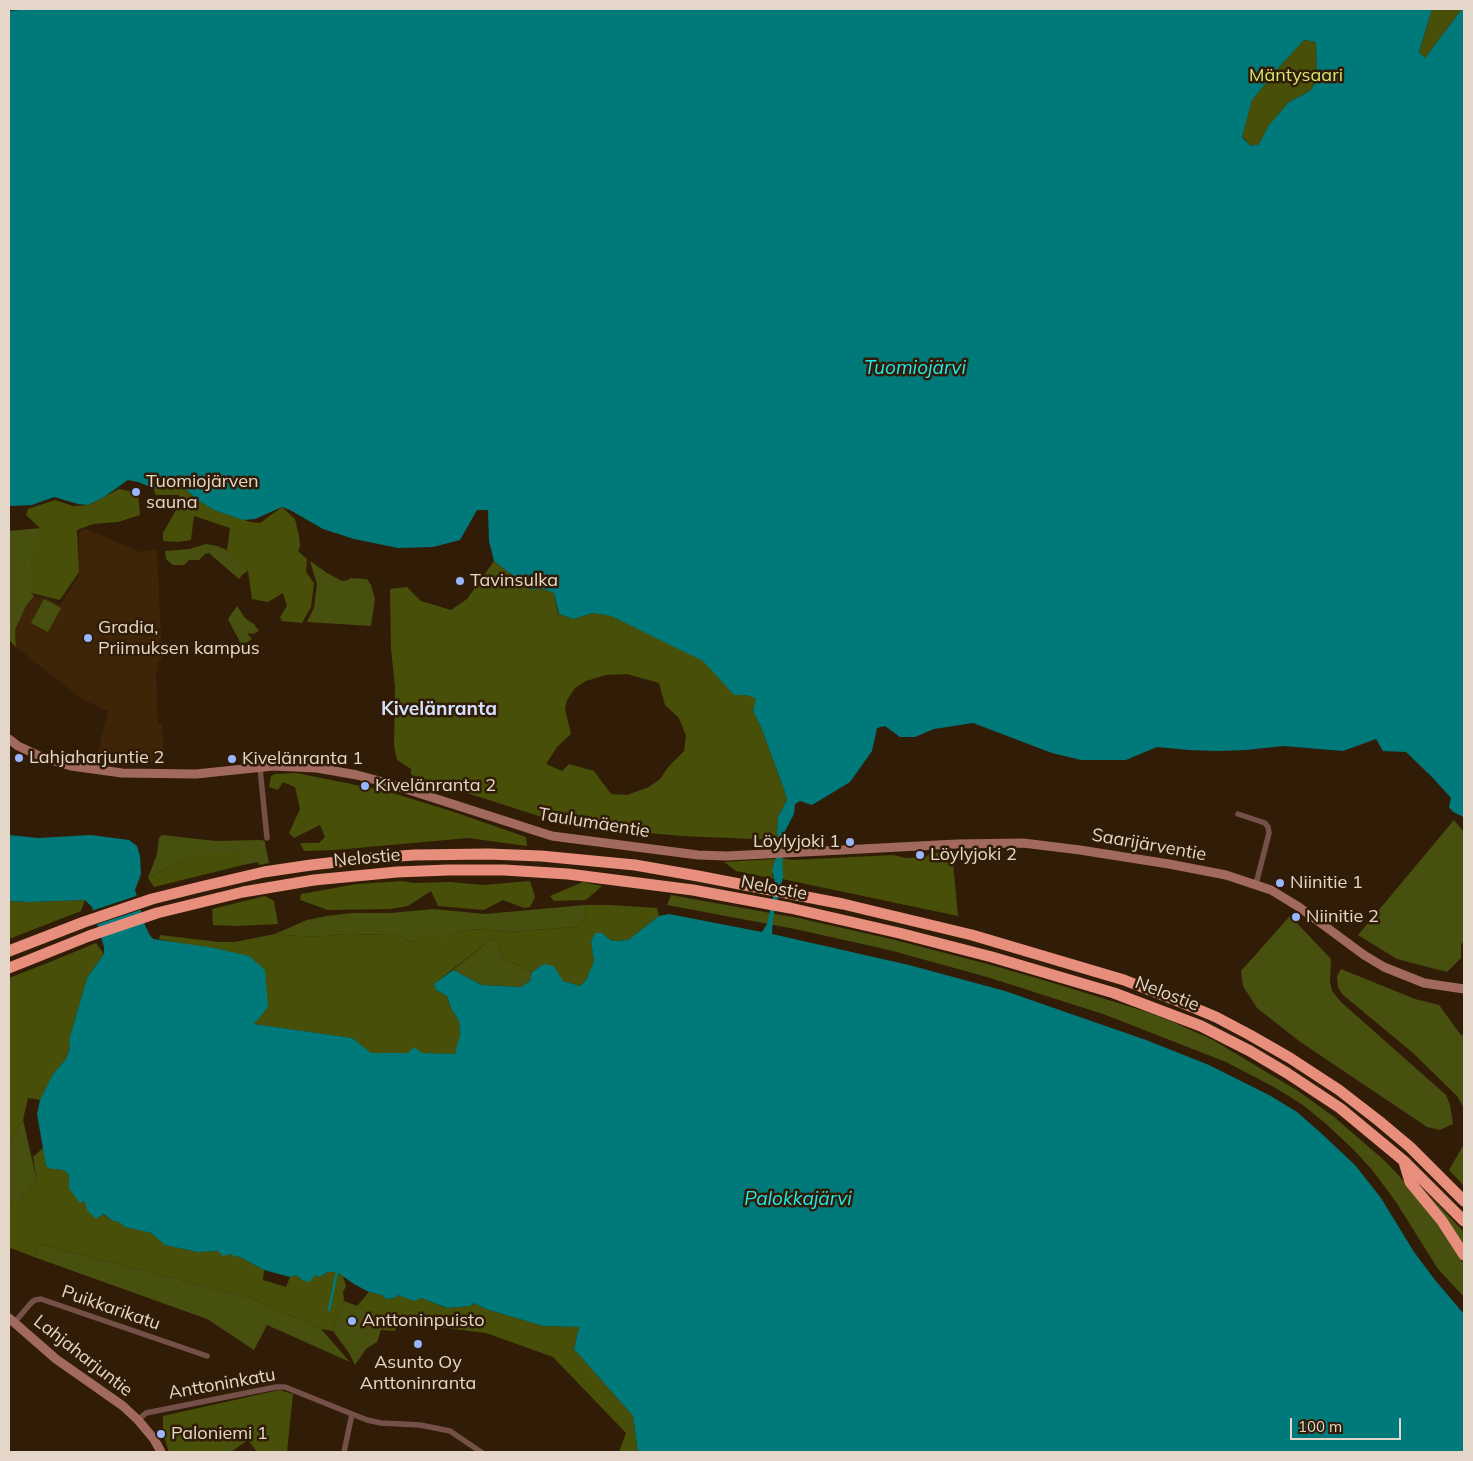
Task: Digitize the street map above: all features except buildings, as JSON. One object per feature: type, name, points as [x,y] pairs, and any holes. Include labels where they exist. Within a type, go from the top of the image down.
[{"type":"highway","name":"Nelostie","points":[[9,951],[84,922],[152,899],[264,872],[311,865],[414,855],[488,854],[592,860],[635,865],[784,892],[972,935],[1124,980],[1216,1017],[1290,1058],[1339,1090],[1410,1147],[1464,1201]]},
{"type":"highway","name":"Nelostie","points":[[9,968],[89,936],[157,913],[243,892],[314,880],[397,872],[504,870],[587,876],[683,889],[780,906],[899,933],[992,957],[1114,993],[1192,1022],[1250,1051],[1340,1108],[1404,1160],[1464,1221]]},
{"type":"highway","points":[[1404,1160],[1410,1182],[1442,1221],[1464,1255]]},
{"type":"main road","name":"Taulumäentie","points":[[9,740],[44,758],[71,766],[113,772],[189,774],[273,766],[318,768],[357,775],[552,836],[698,855],[795,853]]},
{"type":"main road","name":"Saarijärventie","points":[[795,853],[957,844],[1023,843],[1169,864],[1226,875],[1271,890],[1299,907],[1364,955],[1384,967],[1424,983],[1464,989]]},
{"type":"main road","name":"Lahjaharjuntie","points":[[12,1321],[56,1359],[123,1406],[154,1439],[161,1452]]},
{"type":"street","points":[[260,768],[267,838]]},
{"type":"street","points":[[1238,814],[1265,823],[1268,827],[1269,833],[1256,884]]},
{"type":"street","name":"Puikkarikatu","points":[[12,1321],[31,1303],[41,1299],[207,1356]]},
{"type":"street","name":"Anttoninkatu","points":[[138,1420],[146,1413],[276,1387],[285,1387],[352,1414],[381,1423],[420,1425],[450,1432],[481,1452]]},
{"type":"street","points":[[344,1452],[352,1414]]},
{"type":"shaded area","name":"Gradia, Priimuksen kampus","points":[[86,529],[140,552],[157,549],[162,660],[158,662],[159,670],[156,671],[158,724],[162,724],[164,762],[97,756],[108,711],[83,700],[16,647],[15,630],[26,606],[34,596],[49,599],[60,605],[79,576],[79,532]]},
{"type":"green space","points":[[1432,9],[1462,9],[1425,58],[1419,53]]},
{"type":"green space","name":"Mäntysaari","points":[[1304,40],[1316,42],[1317,80],[1310,91],[1289,102],[1269,125],[1259,144],[1251,146],[1242,136],[1252,100]]},
{"type":"green space","points":[[170,486],[185,488],[196,499],[214,510],[250,522],[260,523],[282,507],[295,519],[299,536],[300,547],[298,551],[307,559],[306,572],[314,583],[311,607],[302,623],[282,621],[280,617],[287,606],[283,593],[268,602],[252,599],[248,571],[227,550],[230,528],[194,516],[191,540],[179,542],[163,541],[163,533],[180,503],[179,495],[156,495],[153,488],[164,489]]},
{"type":"green space","points":[[119,489],[138,493],[140,515],[118,522],[93,524],[77,530],[79,572],[60,600],[31,593],[31,565],[40,528],[26,515],[28,509],[55,500],[73,506],[89,505]]},
{"type":"green space","points":[[41,528],[31,565],[31,593],[34,596],[26,606],[15,630],[16,647],[9,640],[9,531]]},
{"type":"green space","points":[[206,544],[227,550],[248,571],[239,579],[209,553],[199,560],[189,560],[184,565],[173,565],[166,559],[165,551],[190,549]]},
{"type":"green space","points":[[310,561],[342,581],[351,578],[367,579],[375,599],[371,626],[307,622],[314,608],[317,584]]},
{"type":"green space","points":[[494,561],[532,590],[541,588],[554,593],[558,614],[573,619],[593,613],[611,616],[704,661],[734,694],[757,698],[753,711],[761,727],[787,800],[778,817],[777,833],[779,840],[681,836],[627,831],[548,819],[411,775],[411,769],[397,760],[394,746],[395,687],[391,649],[390,589],[407,587],[421,601],[451,610],[467,599]],"holes":[[[627,674],[659,683],[665,705],[679,718],[686,736],[684,751],[669,766],[660,779],[649,787],[627,795],[611,794],[594,771],[569,764],[562,771],[546,764],[557,747],[571,734],[565,709],[567,700],[575,688],[586,681],[606,675]]]},
{"type":"green space","points":[[44,599],[61,608],[48,632],[31,623]]},
{"type":"green space","points":[[237,606],[245,618],[254,624],[259,631],[253,634],[247,633],[252,639],[244,644],[241,644],[228,619]]},
{"type":"green space","points":[[296,773],[386,791],[451,811],[526,837],[527,846],[468,838],[304,851],[300,843],[319,843],[325,837],[320,825],[294,838],[289,833],[300,809],[295,787],[283,782],[278,790],[269,787],[271,776],[275,774]]},
{"type":"green space","points":[[1454,820],[1464,832],[1464,940],[1461,945],[1461,958],[1447,972],[1397,959],[1358,935]]},
{"type":"green space","points":[[162,835],[216,841],[265,841],[269,863],[259,865],[258,862],[243,865],[243,856],[238,852],[219,854],[183,859],[148,878],[157,854],[159,838]]},
{"type":"green space","points":[[238,852],[243,856],[243,865],[154,887],[148,878],[183,859],[200,854]]},
{"type":"green space","points":[[952,852],[958,916],[782,879],[782,858],[792,860],[893,855],[905,858],[926,857],[931,853]]},
{"type":"green space","points":[[776,859],[772,875],[774,879],[736,871],[724,862]]},
{"type":"green space","points":[[403,881],[483,885],[530,881],[535,897],[530,907],[524,908],[503,900],[484,910],[438,906],[431,891],[408,906],[391,909],[328,910],[300,900],[301,894],[357,884]]},
{"type":"green space","points":[[583,882],[602,886],[586,900],[554,901],[550,896]]},
{"type":"green space","points":[[671,895],[798,918],[895,940],[991,965],[1144,1011],[1213,1040],[1298,1091],[1333,1116],[1385,1161],[1414,1192],[1438,1223],[1464,1264],[1464,1297],[1438,1269],[1396,1202],[1373,1171],[1354,1150],[1303,1105],[1274,1087],[1226,1062],[1103,1014],[987,977],[889,950],[795,929],[667,905]]},
{"type":"green space","points":[[265,896],[274,901],[278,924],[213,925],[212,909]]},
{"type":"green space","points":[[85,900],[81,911],[9,939],[9,901]]},
{"type":"green space","points":[[585,905],[586,920],[575,927],[507,932],[483,929],[459,931],[448,938],[411,942],[397,935],[345,934],[313,937],[275,934],[307,920],[352,913],[391,913],[433,909],[485,914]]},
{"type":"green space","points":[[585,905],[657,908],[659,916],[628,940],[612,941],[602,933],[591,942],[594,961],[586,980],[580,986],[563,981],[544,964],[532,972],[503,958],[494,937],[434,984],[436,990],[447,996],[451,1008],[459,1021],[460,1035],[456,1054],[370,1053],[352,1038],[253,1024],[177,943],[159,939],[160,935],[235,942],[275,934],[313,937],[345,934],[397,935],[411,942],[420,940],[425,931],[442,932],[448,938],[459,931],[483,929],[507,932],[575,927],[586,920]]},
{"type":"green space","points":[[1290,916],[1331,959],[1330,981],[1332,991],[1341,1002],[1446,1095],[1450,1105],[1453,1124],[1440,1130],[1427,1127],[1299,1041],[1257,1008],[1243,986],[1241,971]]},
{"type":"green space","points":[[494,937],[503,958],[532,972],[530,981],[521,987],[482,985],[453,970]]},
{"type":"green space","points":[[96,943],[104,954],[87,978],[69,1040],[70,1048],[66,1059],[53,1074],[40,1100],[28,1098],[23,1120],[9,1145],[9,978]]},
{"type":"green space","points":[[1341,969],[1415,999],[1439,1005],[1461,1035],[1464,1035],[1464,1108],[1457,1096],[1413,1053],[1342,994],[1338,987],[1337,976]]},
{"type":"green space","points":[[23,1120],[37,1181],[19,1200],[12,1200],[9,1204],[9,1145]]},
{"type":"green space","points":[[1464,1144],[1464,1186],[1449,1170]]},
{"type":"green space","points":[[43,1148],[46,1166],[51,1169],[65,1171],[86,1204],[125,1227],[151,1233],[165,1245],[198,1252],[218,1251],[238,1256],[264,1270],[263,1280],[286,1287],[290,1277],[296,1275],[302,1280],[315,1275],[319,1277],[328,1272],[337,1272],[343,1276],[346,1286],[343,1292],[344,1301],[333,1331],[321,1329],[251,1298],[39,1244],[34,1257],[11,1248],[9,1251],[9,1204],[12,1200],[19,1200],[37,1181],[33,1157]]},
{"type":"green space","points":[[1420,1186],[1464,1232],[1464,1249]]},
{"type":"green space","points":[[39,1244],[251,1298],[321,1329],[350,1362],[267,1325],[254,1350],[207,1319],[34,1257]]},
{"type":"green space","points":[[369,1292],[382,1295],[386,1299],[395,1298],[398,1295],[421,1298],[446,1308],[470,1306],[474,1303],[486,1309],[543,1326],[579,1327],[574,1349],[633,1416],[638,1452],[619,1452],[626,1433],[553,1357],[486,1333],[398,1322],[395,1331],[381,1330],[389,1318],[357,1306]]},
{"type":"green space","points":[[344,1301],[389,1318],[381,1330],[377,1342],[366,1349],[355,1365],[333,1331]]},
{"type":"green space","points":[[279,1390],[293,1394],[287,1452],[257,1452],[248,1440],[231,1452],[169,1452],[163,1433],[163,1416]]},
{"type":"water","name":"Tuomiojärvi","points":[[32,9],[1432,9],[1419,52],[1425,58],[1462,9],[1464,9],[1464,817],[1453,812],[1449,807],[1451,798],[1406,752],[1383,751],[1376,739],[1343,751],[1283,746],[1217,751],[1157,747],[1126,760],[1081,760],[1052,753],[973,723],[934,729],[915,737],[900,737],[885,726],[877,728],[872,751],[850,782],[812,805],[800,801],[795,804],[794,814],[785,831],[782,847],[783,877],[773,917],[772,934],[909,965],[1005,991],[1146,1040],[1209,1065],[1269,1095],[1297,1112],[1355,1165],[1381,1198],[1414,1252],[1464,1314],[1464,1452],[638,1452],[633,1416],[574,1349],[579,1327],[543,1326],[486,1309],[474,1303],[470,1306],[447,1308],[421,1298],[414,1301],[398,1295],[395,1298],[386,1299],[382,1295],[369,1292],[354,1284],[337,1272],[328,1272],[319,1277],[315,1275],[310,1282],[302,1280],[296,1275],[290,1277],[264,1270],[231,1254],[223,1256],[218,1251],[198,1252],[165,1245],[151,1233],[125,1227],[103,1214],[96,1219],[87,1210],[86,1204],[83,1201],[80,1203],[69,1188],[69,1175],[65,1171],[51,1169],[46,1166],[37,1114],[40,1100],[53,1074],[66,1059],[70,1048],[69,1040],[87,978],[104,954],[104,947],[92,907],[85,900],[9,901],[9,835],[38,838],[91,835],[129,840],[137,846],[140,856],[141,874],[135,890],[145,925],[153,939],[214,948],[249,956],[265,970],[268,1007],[254,1024],[352,1038],[371,1053],[408,1053],[414,1047],[422,1053],[455,1054],[460,1035],[459,1021],[451,1008],[447,996],[436,990],[434,984],[453,970],[482,985],[521,987],[530,981],[532,972],[544,964],[554,966],[563,981],[580,986],[586,980],[594,961],[591,942],[595,933],[602,933],[612,941],[628,940],[659,916],[669,914],[762,932],[767,924],[773,897],[775,882],[772,871],[779,840],[777,833],[778,817],[787,800],[761,727],[753,711],[756,698],[734,695],[703,661],[611,616],[593,613],[573,619],[559,614],[554,593],[541,588],[532,590],[494,561],[489,541],[488,510],[477,510],[460,540],[433,547],[398,548],[354,539],[323,529],[282,507],[255,519],[243,520],[214,510],[196,499],[185,488],[170,486],[164,489],[153,488],[128,480],[104,497],[88,505],[54,497],[32,505],[9,506],[9,11]],"holes":[[[1304,40],[1316,42],[1317,80],[1310,91],[1289,102],[1269,125],[1259,144],[1251,146],[1242,137],[1252,100]]]},
{"type":"pier","points":[[139,895],[143,909],[95,925],[91,911]]},
{"type":"waterway","points":[[329,1310],[337,1272]]},
{"type":"place","name":"Tuomiojärven sauna","points":[[136,492]]},
{"type":"place","name":"Tavinsulka","points":[[460,581]]},
{"type":"place","name":"Gradia, Priimuksen kampus","points":[[88,638]]},
{"type":"place","name":"Lahjaharjuntie 2","points":[[19,758]]},
{"type":"place","name":"Kivelänranta 1","points":[[232,759]]},
{"type":"place","name":"Kivelänranta 2","points":[[365,786]]},
{"type":"place","name":"Löylyjoki 1","points":[[850,842]]},
{"type":"place","name":"Löylyjoki 2","points":[[920,855]]},
{"type":"place","name":"Niinitie 1","points":[[1280,883]]},
{"type":"place","name":"Niinitie 2","points":[[1296,917]]},
{"type":"place","name":"Anttoninpuisto","points":[[352,1321]]},
{"type":"place","name":"Asunto Oy Anttoninranta","points":[[418,1344]]},
{"type":"place","name":"Paloniemi 1","points":[[161,1434]]},
{"type":"district","name":"Kivelänranta","points":[[439,709]]},
{"type":"water label","name":"Palokkajärvi","points":[[798,1199]]}]
